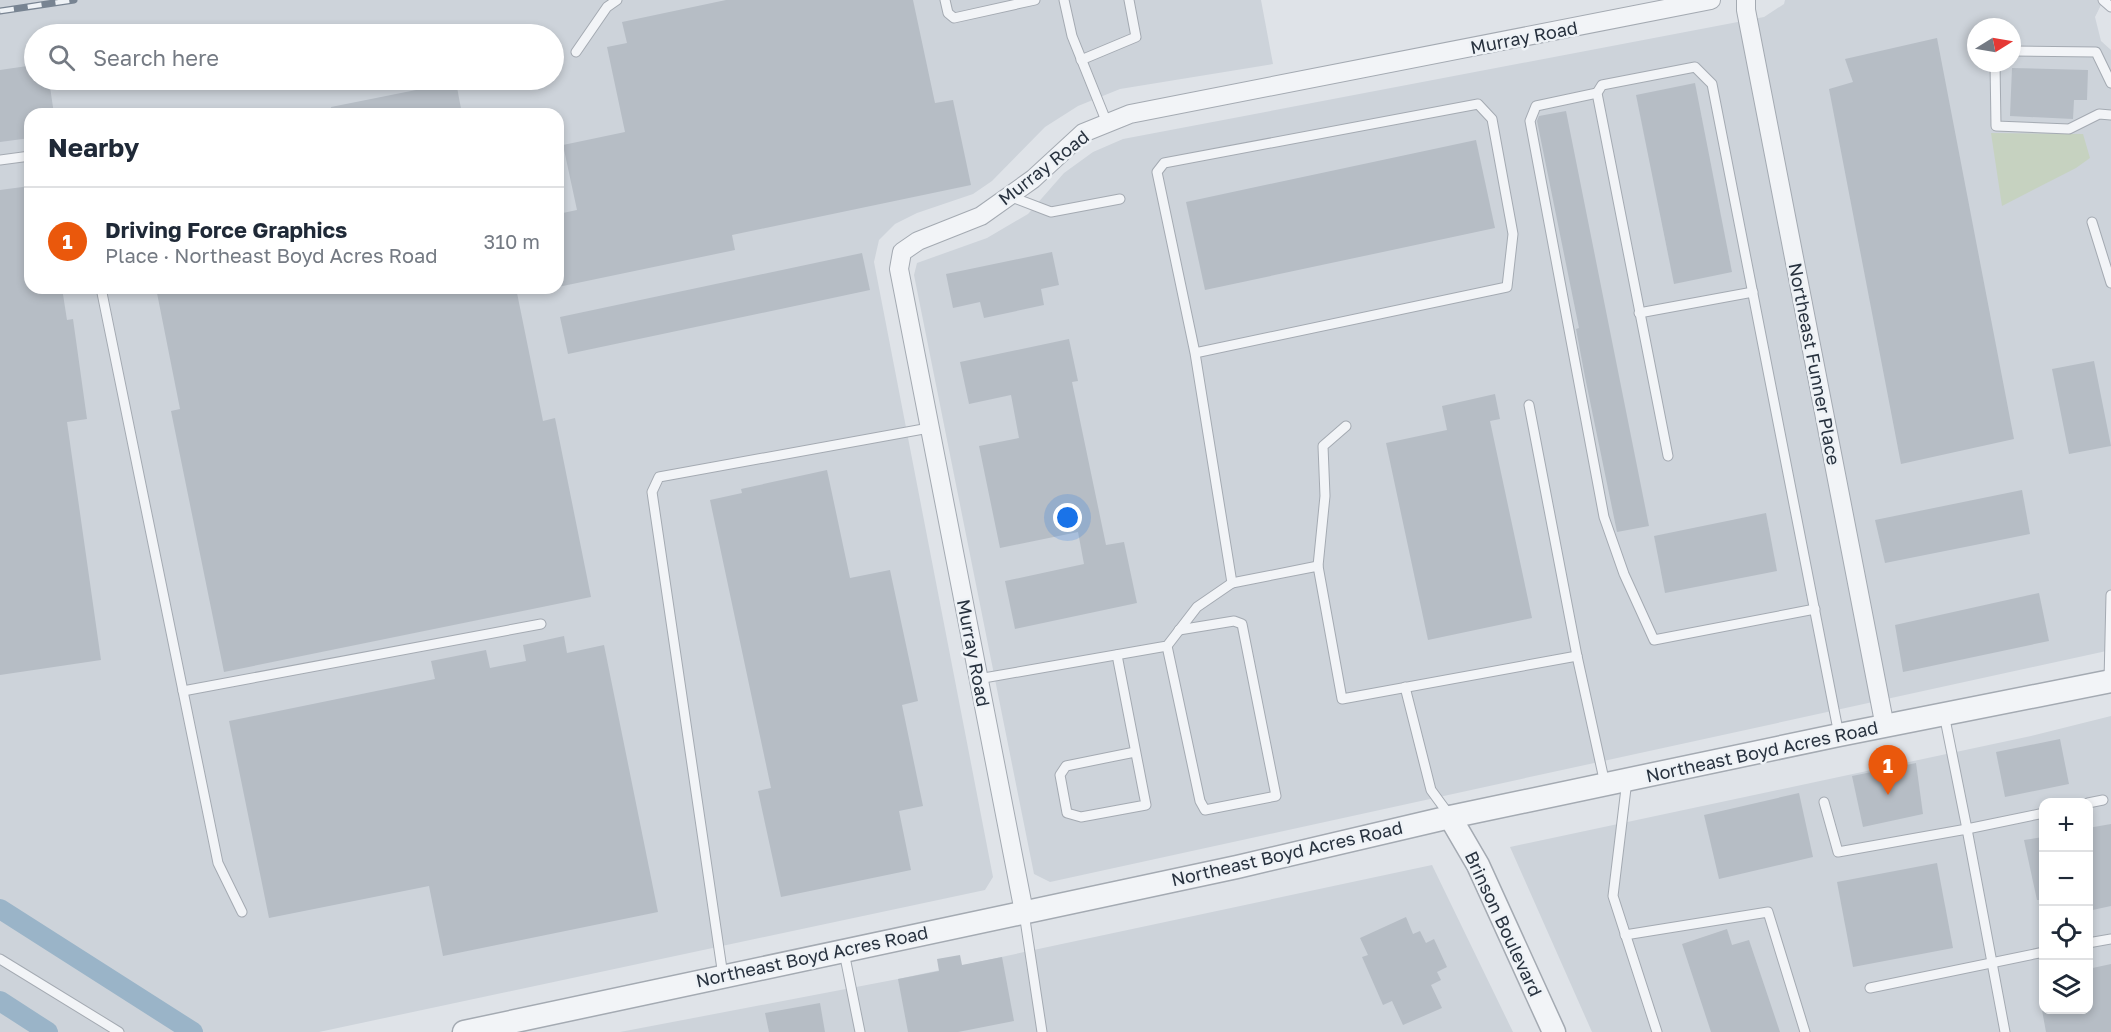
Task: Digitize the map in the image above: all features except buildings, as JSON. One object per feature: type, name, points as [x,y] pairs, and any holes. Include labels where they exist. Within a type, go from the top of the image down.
[{"type":"street","name":"Murray Road","points":[[1023,912],[899,269],[902,252],[918,241],[981,216],[1033,179],[1083,133],[1130,114],[1711,0]]},
{"type":"street","name":"Northeast Funner Place","points":[[1746,0],[1748,22],[1885,727]]},
{"type":"street","name":"Northeast Boyd Acres Road","points":[[464,1032],[1237,867],[1450,817],[1839,735],[2110,681]]},
{"type":"street","name":"Brinson Boulevard","points":[[1450,817],[1478,865],[1554,1032]]},
{"type":"lane","points":[[576,52],[606,7],[617,0]]},
{"type":"lane","points":[[945,0],[948,14],[954,18],[1035,0]]},
{"type":"lane","points":[[1064,0],[1072,36],[1107,123]]},
{"type":"lane","points":[[1081,60],[1136,37],[1129,0]]},
{"type":"lane","points":[[2103,0],[2111,7]]},
{"type":"lane","points":[[2021,51],[2096,52],[2111,83]]},
{"type":"lane","points":[[1668,456],[1597,93],[1602,84],[1695,67],[1712,84],[1839,735]]},
{"type":"lane","points":[[1995,72],[1996,126],[2069,129],[2099,114],[2111,115]]},
{"type":"lane","points":[[1597,93],[1536,106],[1530,121],[1604,517],[1624,574],[1654,640],[1815,609]]},
{"type":"lane","points":[[1195,353],[1507,287],[1513,234],[1492,119],[1478,104],[1164,163],[1157,172],[1195,353],[1232,583]]},
{"type":"lane","points":[[0,160],[24,157]]},
{"type":"lane","points":[[1009,196],[1051,212],[1120,199]]},
{"type":"lane","points":[[2092,222],[2111,283]]},
{"type":"lane","points":[[1639,313],[1753,292]]},
{"type":"lane","points":[[102,294],[218,863],[242,912]]},
{"type":"lane","points":[[1529,405],[1577,656],[1605,784]]},
{"type":"lane","points":[[1346,426],[1323,446],[1325,496],[1318,566],[1342,699],[1577,656]]},
{"type":"lane","points":[[723,976],[652,492],[659,477],[930,428]]},
{"type":"lane","points":[[978,680],[1167,646],[1197,607],[1232,583],[1318,566]]},
{"type":"lane","points":[[2110,681],[2111,595]]},
{"type":"lane","points":[[1167,646],[1200,801],[1205,810],[1276,796],[1242,624],[1234,621],[1179,630]]},
{"type":"lane","points":[[183,691],[540,624]]},
{"type":"lane","points":[[1118,655],[1146,805],[1081,817],[1067,813],[1060,775],[1066,766],[1135,752]]},
{"type":"lane","points":[[1405,687],[1431,790],[1450,817]]},
{"type":"lane","points":[[1944,714],[2005,1032]]},
{"type":"lane","points":[[1627,780],[1613,896],[1657,1032]]},
{"type":"lane","points":[[2093,802],[2103,800]]},
{"type":"lane","points":[[1824,802],[1838,852],[2039,814]]},
{"type":"lane","points":[[1023,912],[1042,1032]]},
{"type":"lane","points":[[1626,935],[1768,912],[1805,1032]]},
{"type":"lane","points":[[2093,942],[2111,939]]},
{"type":"lane","points":[[844,951],[860,1032]]},
{"type":"lane","points":[[1870,988],[2039,953]]},
{"type":"lane","points":[[0,959],[119,1032]]},
{"type":"shaded area","points":[[0,0],[1261,0],[1273,64],[1120,89],[1078,106],[1045,127],[992,181],[973,194],[917,213],[895,224],[879,240],[874,262],[993,877],[985,890],[319,1032],[0,1032]]},
{"type":"shaded area","points":[[1785,0],[2106,0],[2095,17],[2101,41],[2111,50],[2111,650],[1050,882],[1034,874],[914,275],[917,263],[987,238],[1028,214],[1064,173],[1093,152],[1123,139],[1764,17],[1784,4]]},
{"type":"shaded area","points":[[2111,716],[2111,1032],[1592,1032],[1510,847],[2031,736]]},
{"type":"shaded area","points":[[1432,865],[1513,1032],[620,1032],[898,979]]},
{"type":"green space","points":[[1991,133],[2083,134],[2090,158],[2076,168],[2002,206]]},
{"type":"waterway","points":[[0,909],[193,1032]]},
{"type":"waterway","points":[[0,1001],[48,1032]]},
{"type":"railway","points":[[0,11],[74,0]]},
{"type":"place","name":"Driving Force Graphics","points":[[1888,795]]}]
